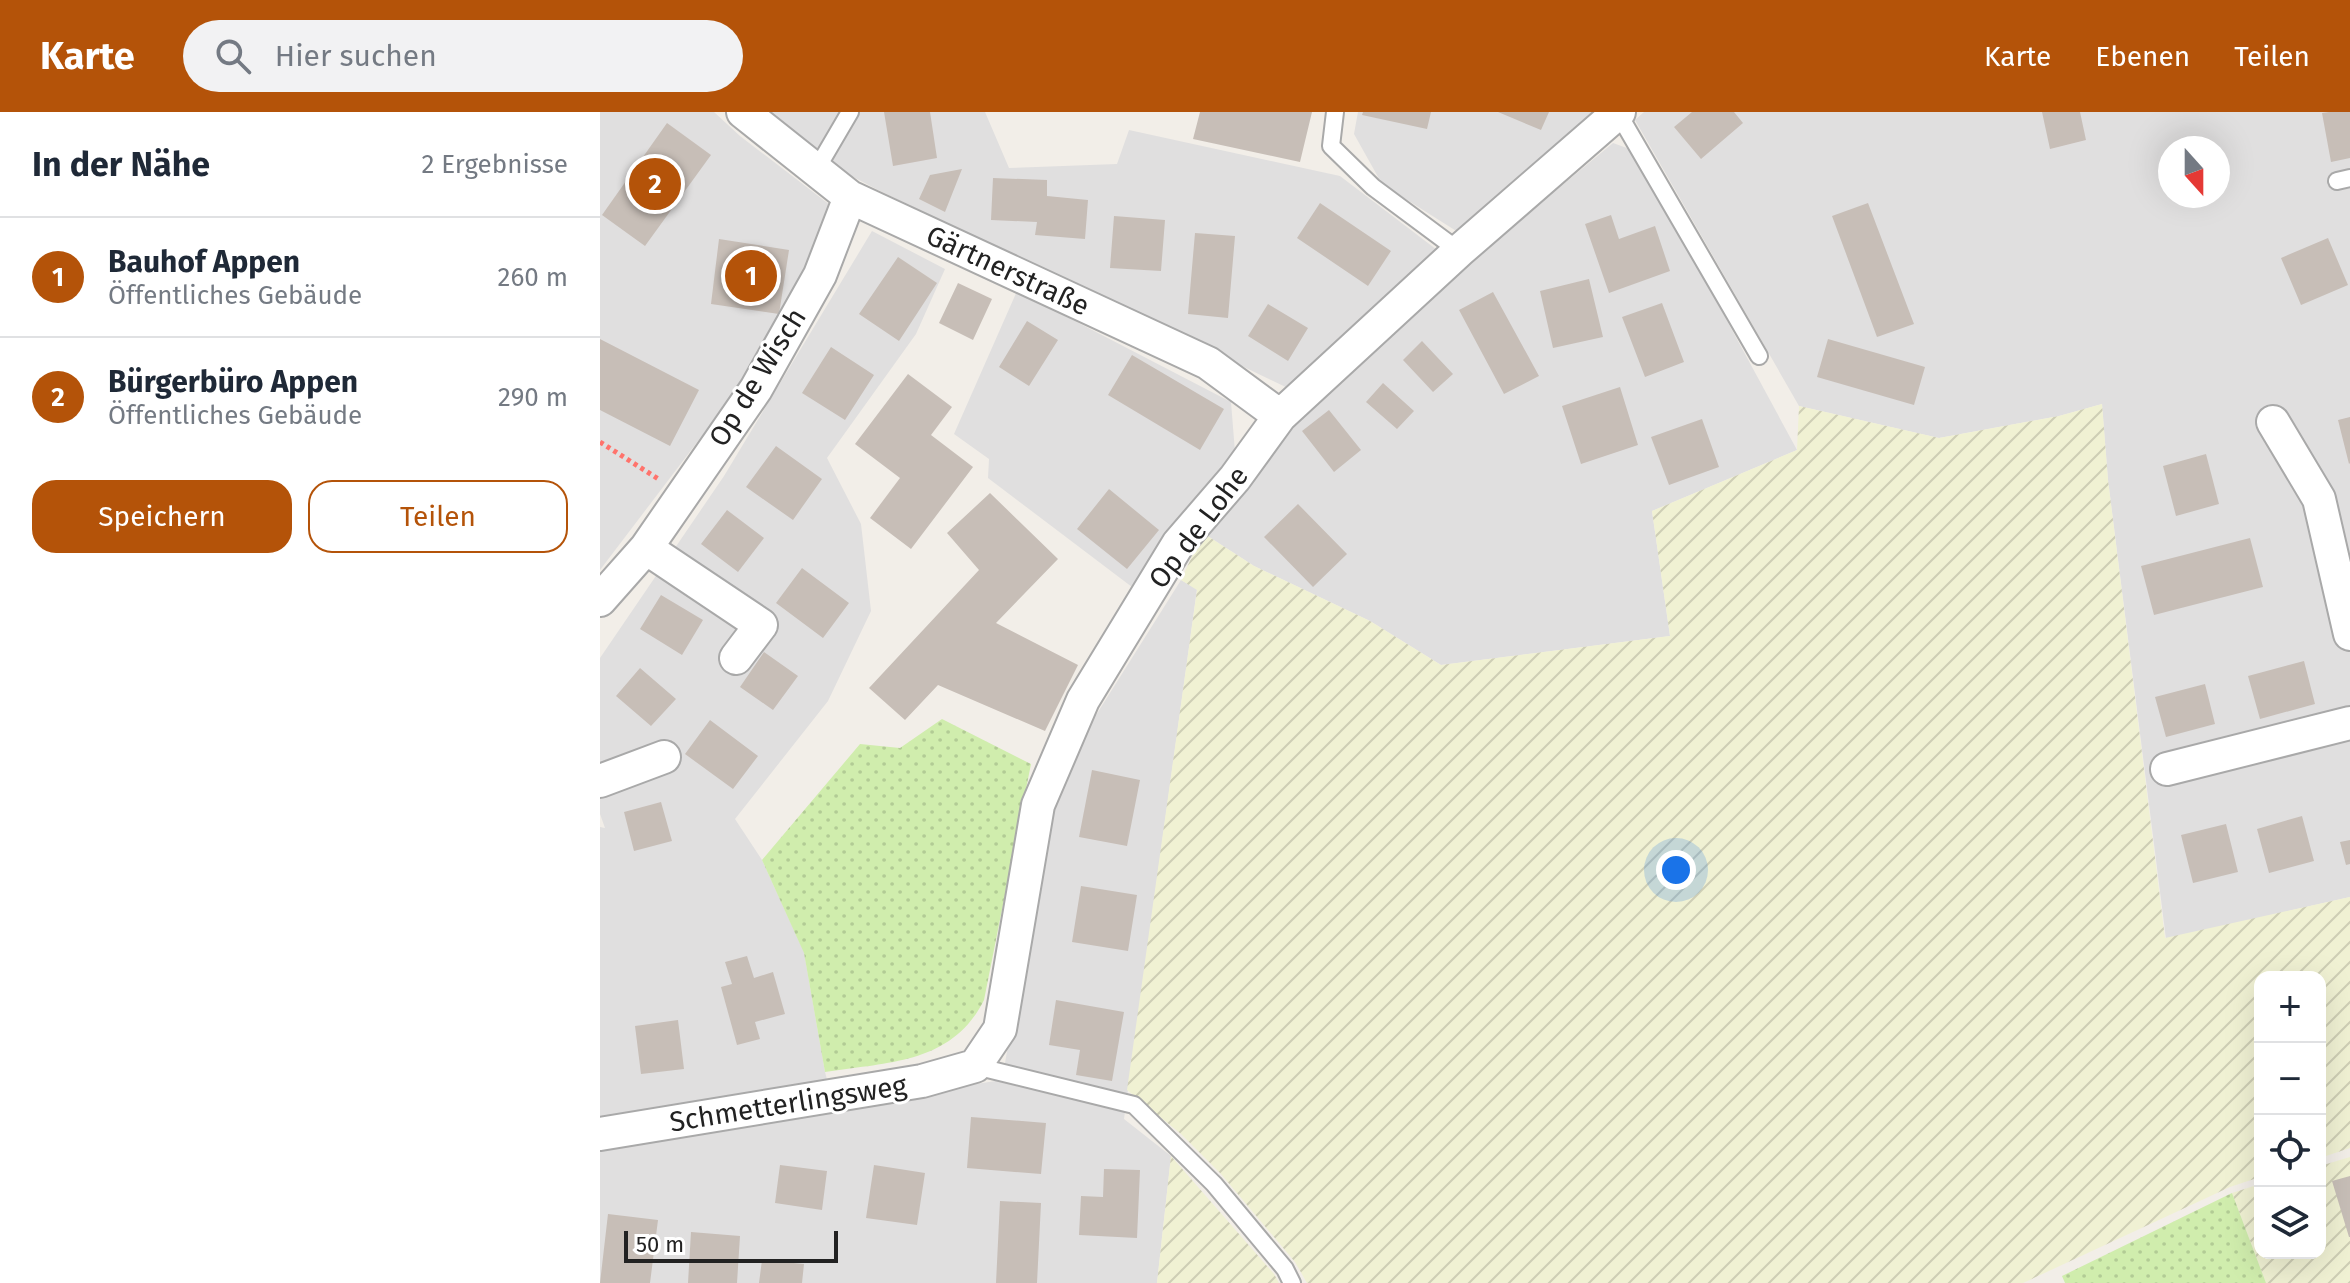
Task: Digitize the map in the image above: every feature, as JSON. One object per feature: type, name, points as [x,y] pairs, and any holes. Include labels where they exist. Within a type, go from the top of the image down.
[{"type":"street","name":"Gärtnerstraße","points":[[743,112],[850,197],[1208,363],[1280,416]]},
{"type":"street","name":"Op de Lohe","points":[[975,1066],[1000,1029],[1038,805],[1083,700],[1178,544],[1235,478],[1280,416],[1459,251],[1618,113]]},
{"type":"street","name":"Op de Wisch","points":[[600,600],[646,548],[681,493],[756,389],[820,275],[850,197]]},
{"type":"street","points":[[2273,422],[2319,499],[2350,634]]},
{"type":"street","points":[[646,548],[761,625],[736,658]]},
{"type":"street","points":[[2167,769],[2350,723]]},
{"type":"street","points":[[600,781],[664,757]]},
{"type":"street","name":"Schmetterlingsweg","points":[[600,1134],[922,1081],[975,1066]]},
{"type":"lane","points":[[816,170],[850,112]]},
{"type":"lane","points":[[1335,112],[1331,146],[1373,187],[1459,251]]},
{"type":"lane","points":[[1618,113],[1759,356]]},
{"type":"lane","points":[[975,1066],[1134,1105],[1214,1184],[1285,1269],[1292,1283]]},
{"type":"path","points":[[600,442],[681,493]]},
{"type":"shaded area","points":[[600,112],[714,112],[740,136],[830,205],[787,324],[600,570]]},
{"type":"shaded area","points":[[768,112],[985,112],[1009,168],[1117,164],[1129,130],[1340,176],[1441,253],[1296,392],[825,162]]},
{"type":"shaded area","points":[[1358,112],[1601,112],[1461,234],[1382,184],[1354,134]]},
{"type":"shaded area","points":[[1644,112],[2350,112],[2350,897],[2166,939],[2108,480],[2102,404],[2059,416],[1939,438],[1799,406],[1635,120]]},
{"type":"shaded area","points":[[1613,143],[1635,151],[1797,450],[1652,511],[1670,636],[1441,665],[1370,621],[1254,566],[1203,533],[1274,432],[1381,335]]},
{"type":"shaded area","points":[[872,231],[945,269],[916,334],[827,458],[861,524],[871,611],[828,701],[735,819],[762,860],[804,952],[834,1106],[1002,1080],[1046,808],[1081,739],[1181,580],[1197,589],[1124,1119],[1171,1156],[1157,1283],[600,1283],[600,827],[605,828],[600,814],[600,658],[724,476]]},
{"type":"shaded area","points":[[1017,291],[1231,402],[1235,452],[1132,587],[988,478],[989,459],[954,434]]},
{"type":"green space","points":[[2102,404],[2108,480],[2165,938],[2350,897],[2350,1148],[2326,1156],[2326,971],[2254,971],[2254,1179],[2230,1187],[2023,1283],[1307,1283],[1295,1262],[1221,1174],[1181,1134],[1127,1090],[1197,590],[1181,580],[1203,533],[1254,566],[1370,621],[1441,665],[1670,636],[1652,511],[1797,450],[1799,406],[1939,438],[2059,416]]},
{"type":"green space","points":[[942,719],[1031,764],[984,1000],[971,1021],[955,1037],[936,1048],[895,1062],[825,1072],[804,953],[762,860],[860,744],[900,748]]},
{"type":"green space","points":[[1171,1156],[1274,1274],[1279,1283],[1157,1283]]},
{"type":"green space","points":[[2350,1157],[2350,1283],[2266,1283],[2257,1259],[2326,1259],[2326,1164]]},
{"type":"green space","points":[[2254,1186],[2254,1251],[2232,1193]]},
{"type":"green space","points":[[2232,1193],[2254,1251],[2254,1259],[2257,1259],[2266,1283],[2065,1283],[2062,1276]]},
{"type":"building","points":[[884,112],[930,112],[937,158],[893,166]]},
{"type":"building","points":[[1200,112],[1312,112],[1300,162],[1193,139]]},
{"type":"building","points":[[1363,112],[1431,112],[1427,129],[1362,115]]},
{"type":"building","points":[[1498,112],[1549,112],[1541,130]]},
{"type":"building","points":[[1692,112],[1734,112],[1743,123],[1701,159],[1674,127]]},
{"type":"building","points":[[2042,112],[2080,112],[2086,140],[2050,149]]},
{"type":"building","points":[[2350,112],[2350,158],[2331,162],[2322,113]]},
{"type":"building","points":[[667,123],[711,155],[645,246],[602,215]]},
{"type":"building","points":[[962,169],[945,212],[919,199],[930,175]]},
{"type":"building","points":[[993,178],[1047,180],[1047,196],[1088,200],[1085,239],[1035,235],[1037,222],[991,220]]},
{"type":"building","points":[[1320,203],[1391,251],[1368,286],[1297,238]]},
{"type":"building","points":[[1868,203],[1914,324],[1877,337],[1832,216]]},
{"type":"building","points":[[1611,215],[1619,239],[1655,226],[1670,271],[1609,293],[1585,224]]},
{"type":"building","points":[[1114,216],[1165,220],[1161,271],[1110,268]]},
{"type":"building","points":[[1195,233],[1235,236],[1228,318],[1188,314]]},
{"type":"building","points":[[2328,238],[2348,285],[2301,305],[2281,258]]},
{"type":"building","points":[[719,239],[789,250],[779,314],[711,304]]},
{"type":"building","points":[[898,257],[937,283],[899,341],[859,314]]},
{"type":"building","points":[[1589,279],[1603,337],[1553,348],[1540,291]]},
{"type":"building","points":[[958,283],[992,299],[973,340],[939,323]]},
{"type":"building","points":[[1493,292],[1539,376],[1504,394],[1459,310]]},
{"type":"building","points":[[1662,303],[1684,362],[1645,377],[1622,317]]},
{"type":"building","points":[[1268,304],[1308,328],[1288,361],[1248,336]]},
{"type":"building","points":[[1027,321],[1058,340],[1029,386],[999,367]]},
{"type":"building","points":[[600,339],[699,390],[670,446],[600,410]]},
{"type":"building","points":[[1828,339],[1925,367],[1914,405],[1817,377]]},
{"type":"building","points":[[1422,341],[1453,374],[1433,392],[1403,360]]},
{"type":"building","points":[[831,347],[874,375],[845,420],[802,393]]},
{"type":"building","points":[[1132,355],[1224,409],[1200,450],[1108,395]]},
{"type":"building","points":[[908,374],[952,407],[931,435],[973,467],[911,549],[870,518],[900,478],[855,444]]},
{"type":"building","points":[[1383,383],[1414,411],[1397,429],[1366,402]]},
{"type":"building","points":[[1620,387],[1638,445],[1581,464],[1562,406]]},
{"type":"building","points":[[1329,410],[1361,450],[1334,472],[1302,431]]},
{"type":"building","points":[[2350,417],[2350,463],[2349,464],[2338,420]]},
{"type":"building","points":[[1702,419],[1719,467],[1669,485],[1651,437]]},
{"type":"building","points":[[776,446],[822,479],[793,520],[746,487]]},
{"type":"building","points":[[2206,454],[2219,504],[2176,516],[2163,466]]},
{"type":"building","points":[[1109,489],[1159,530],[1127,569],[1077,529]]},
{"type":"building","points":[[990,493],[1058,559],[996,623],[1078,665],[1045,731],[938,685],[905,720],[869,688],[979,570],[947,533]]},
{"type":"building","points":[[1298,504],[1347,554],[1313,587],[1264,537]]},
{"type":"building","points":[[727,510],[764,538],[738,572],[701,544]]},
{"type":"building","points":[[2250,538],[2263,587],[2154,615],[2141,566]]},
{"type":"building","points":[[802,568],[849,603],[823,638],[776,603]]},
{"type":"building","points":[[661,595],[703,620],[682,655],[640,629]]},
{"type":"building","points":[[764,652],[798,676],[773,710],[740,687]]},
{"type":"building","points":[[2304,661],[2315,704],[2260,719],[2248,676]]},
{"type":"building","points":[[640,668],[676,699],[651,726],[616,696]]},
{"type":"building","points":[[2205,684],[2215,724],[2166,737],[2155,697]]},
{"type":"building","points":[[710,720],[758,756],[733,789],[685,754]]},
{"type":"building","points":[[1092,770],[1140,780],[1127,846],[1079,837]]},
{"type":"building","points":[[661,802],[672,841],[634,851],[624,812]]},
{"type":"building","points":[[2302,816],[2314,861],[2269,873],[2257,829]]},
{"type":"building","points":[[2226,824],[2238,872],[2193,883],[2181,835]]},
{"type":"building","points":[[2350,840],[2350,864],[2346,865],[2340,842]]},
{"type":"building","points":[[1081,886],[1137,895],[1128,951],[1072,942]]},
{"type":"building","points":[[747,956],[754,978],[773,972],[785,1014],[755,1022],[760,1039],[737,1045],[721,987],[732,984],[725,962]]},
{"type":"building","points":[[1056,1000],[1124,1012],[1112,1081],[1076,1075],[1080,1050],[1049,1045]]},
{"type":"building","points":[[678,1020],[684,1069],[641,1074],[635,1026]]},
{"type":"building","points":[[971,1117],[1046,1123],[1041,1174],[967,1168]]},
{"type":"building","points":[[780,1165],[827,1171],[822,1210],[775,1203]]},
{"type":"building","points":[[874,1165],[925,1173],[917,1225],[866,1218]]},
{"type":"building","points":[[1104,1169],[1140,1170],[1137,1238],[1079,1235],[1081,1196],[1103,1197]]},
{"type":"building","points":[[2350,1176],[2350,1237],[2349,1237],[2332,1181]]},
{"type":"building","points":[[1000,1201],[1041,1203],[1037,1283],[996,1283]]},
{"type":"building","points":[[608,1214],[658,1220],[650,1283],[600,1283]]},
{"type":"building","points":[[691,1232],[740,1236],[737,1283],[688,1283]]},
{"type":"building","points":[[762,1260],[804,1264],[802,1283],[759,1283]]},
{"type":"place","name":"Bürgerbüro Appen","points":[[655,184]]},
{"type":"place","name":"Bauhof Appen","points":[[751,276]]}]
